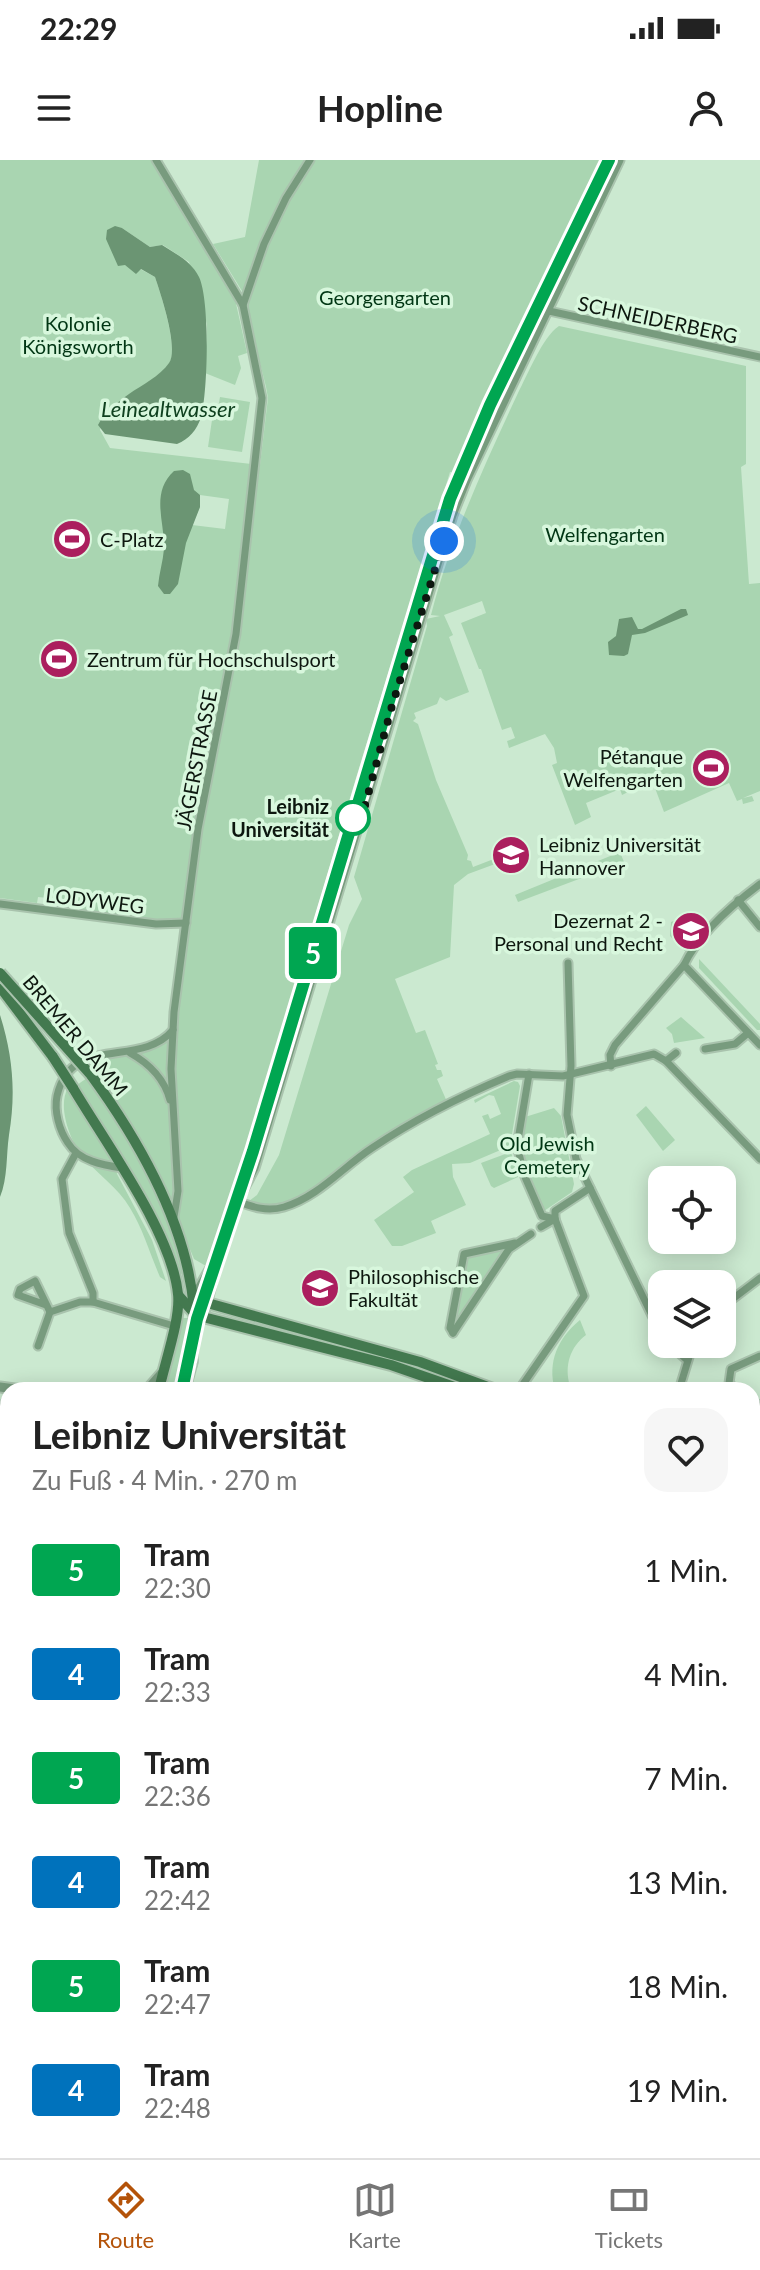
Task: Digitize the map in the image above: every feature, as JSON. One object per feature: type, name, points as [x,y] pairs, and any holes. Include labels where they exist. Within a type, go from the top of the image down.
[{"type":"main road","name":"BREMER DAMM","points":[[0,973],[91,1075],[119,1113],[143,1155],[172,1223],[194,1308]]},
{"type":"main road","name":"BREMER DAMM","points":[[0,987],[53,1057],[122,1168],[155,1228],[179,1296]]},
{"type":"main road","points":[[160,1382],[179,1296],[194,1308],[440,1382]]},
{"type":"main road","points":[[174,1322],[206,1304],[394,1354],[476,1382]]},
{"type":"main road","points":[[186,1382],[191,1364],[194,1308]]},
{"type":"street","points":[[156,160],[243,305]]},
{"type":"street","points":[[243,305],[264,244],[286,198],[310,160]]},
{"type":"street","points":[[194,1308],[236,1201],[254,1168],[452,515],[472,466],[619,160]]},
{"type":"street","name":"JÄGERSTRASSE","points":[[172,1223],[178,1191],[173,1109],[173,1030],[198,829],[236,634],[262,398],[243,305]]},
{"type":"street","name":"SCHNEIDERBERG","points":[[549,311],[760,357]]},
{"type":"street","points":[[611,1066],[610,1055],[615,1045],[738,900],[760,884]]},
{"type":"street","points":[[738,900],[760,927]]},
{"type":"street","name":"LODYWEG","points":[[0,904],[156,924],[186,923]]},
{"type":"street","points":[[568,963],[570,1075],[567,1115],[576,1159],[648,1307]]},
{"type":"street","points":[[684,965],[760,1045]]},
{"type":"street","points":[[122,1168],[94,1162],[76,1153],[68,1143],[57,1114],[60,1085],[73,1068],[85,1060],[104,1053],[152,1047],[164,1041],[173,1030]]},
{"type":"street","points":[[705,1049],[735,1044],[748,1033]]},
{"type":"street","points":[[129,1052],[142,1059],[164,1083],[173,1109]]},
{"type":"street","points":[[666,1061],[676,1053]]},
{"type":"street","points":[[236,1201],[267,1209],[281,1208],[300,1200],[410,1124],[509,1076],[570,1075],[654,1054],[666,1061],[760,1159]]},
{"type":"street","points":[[529,1074],[517,1146],[519,1159],[542,1216],[555,1219]]},
{"type":"street","points":[[76,1153],[62,1179],[69,1233],[93,1293],[93,1302]]},
{"type":"street","points":[[525,1382],[584,1292],[555,1219],[555,1211],[590,1188]]},
{"type":"street","points":[[541,1227],[555,1219]]},
{"type":"street","points":[[515,1243],[453,1333],[450,1328],[464,1254],[515,1243],[531,1234]]},
{"type":"street","points":[[206,1304],[216,1258]]},
{"type":"street","points":[[736,1296],[760,1278]]},
{"type":"street","points":[[38,1346],[48,1308],[80,1302],[93,1302],[174,1322]]},
{"type":"street","points":[[731,1382],[728,1378],[731,1369],[760,1356]]},
{"type":"street","points":[[681,1382],[687,1360],[685,1358]]},
{"type":"street","points":[[154,1382],[162,1373]]},
{"type":"green space","name":"Georgengarten","points":[[0,160],[152,160],[235,299],[247,353],[238,356],[241,368],[235,385],[205,373],[207,324],[189,262],[163,245],[150,247],[122,228],[125,265],[155,277],[168,322],[172,357],[156,377],[103,415],[100,430],[110,448],[260,465],[268,398],[266,387],[242,291],[213,244],[245,237],[259,160],[601,160],[477,418],[455,473],[450,472],[246,1148],[255,1152],[225,1209],[206,1266],[194,1259],[171,1203],[131,1123],[85,1060],[140,1051],[172,1031],[186,923],[174,925],[41,909],[48,898],[38,897],[37,903],[0,898]],"holes":[[[200,495],[229,499],[225,529],[192,525],[200,507]]]},
{"type":"green space","name":"Welfengarten","points":[[559,326],[746,366],[746,464],[741,467],[749,584],[760,583],[760,791],[743,798],[752,796],[754,801],[743,804],[742,799],[737,801],[729,783],[664,812],[652,780],[622,795],[620,789],[586,803],[591,817],[575,825],[552,765],[557,763],[554,748],[545,734],[509,748],[507,741],[515,738],[511,727],[502,730],[461,623],[486,613],[482,601],[444,615],[469,692],[446,701],[440,697],[437,704],[414,713],[416,718],[413,721],[418,724],[436,780],[468,855],[467,860],[473,867],[528,846],[530,851],[468,874],[454,885],[450,957],[395,979],[416,1033],[425,1030],[438,1064],[435,1065],[443,1076],[437,1079],[448,1104],[410,1124],[316,1190],[281,1208],[245,1204],[257,1195],[279,1155],[349,925],[362,899],[354,877],[427,626],[426,619],[440,616],[431,615],[469,502],[541,347]]},
{"type":"green space","points":[[220,397],[250,402],[242,452],[208,447],[212,420],[216,420]]},
{"type":"green space","points":[[620,852],[624,862],[518,902],[515,895]]},
{"type":"green space","points":[[693,914],[696,916],[689,925],[684,921],[680,926],[685,939],[689,942],[701,928],[703,930],[685,951],[670,936],[671,922]]},
{"type":"green space","points":[[699,959],[760,1024],[760,1030],[699,968]]},
{"type":"green space","points":[[681,1017],[705,1038],[674,1043],[672,1034],[666,1028]]},
{"type":"green space","points":[[87,1078],[145,1170],[167,1221],[184,1273],[181,1274],[151,1204],[77,1085]]},
{"type":"green space","points":[[514,1081],[520,1086],[510,1146],[470,1163],[452,1164],[453,1177],[466,1205],[431,1221],[436,1233],[402,1246],[392,1246],[374,1220],[414,1192],[403,1177],[490,1134],[482,1116],[488,1114],[490,1119],[501,1114],[494,1096],[489,1095],[475,1103],[474,1100]]},
{"type":"green space","points":[[68,1088],[115,1162],[117,1174],[152,1240],[166,1281],[160,1277],[139,1224],[125,1201],[83,1157],[74,1142],[64,1114]]},
{"type":"green space","points":[[646,1106],[675,1140],[663,1151],[636,1115]]},
{"type":"green space","name":"Old Jewish Cemetery","points":[[554,1108],[561,1116],[574,1184],[572,1192],[544,1211],[525,1166],[523,1132],[525,1117]]},
{"type":"green space","points":[[511,1152],[518,1177],[494,1188],[481,1163]]},
{"type":"green space","points":[[515,1243],[453,1333],[464,1254]]},
{"type":"green space","points":[[183,1318],[189,1318],[178,1382],[167,1382]]},
{"type":"green space","points":[[580,1320],[586,1335],[576,1345],[570,1358],[569,1382],[553,1382],[556,1351]]},
{"type":"water","name":"Leinealtwasser","points":[[115,226],[150,247],[162,245],[183,258],[196,271],[203,289],[207,346],[201,417],[195,430],[177,444],[105,434],[98,425],[116,404],[161,372],[172,356],[168,321],[155,277],[141,269],[136,274],[125,265],[118,266],[106,239],[107,230]]},
{"type":"water","points":[[183,470],[190,474],[194,490],[200,495],[200,507],[186,543],[178,584],[170,594],[164,594],[158,586],[164,549],[160,508],[162,489],[174,471]]},
{"type":"water","points":[[686,609],[688,615],[645,633],[632,635],[628,654],[609,655],[608,642],[616,636],[619,619],[632,617],[638,629],[642,629]]},
{"type":"water","points":[[0,1015],[8,1045],[13,1089],[6,1174],[0,1197]]},
{"type":"tram line","points":[[253,1151],[450,499],[490,405],[609,160]]},
{"type":"tram line","name":"5","points":[[184,1382],[197,1319],[253,1151],[450,499],[490,405],[609,160]]},
{"type":"place","name":"C-Platz","points":[[72,539]]},
{"type":"place","name":"Zentrum für Hochschulsport","points":[[59,659]]},
{"type":"place","name":"Pétanque Welfengarten","points":[[711,768]]},
{"type":"place","name":"Leibniz Universität","points":[[353,818]]},
{"type":"place","name":"Leibniz Universität Hannover","points":[[511,855]]},
{"type":"place","name":"Dezernat 2 - Personal und Recht","points":[[691,931]]},
{"type":"place","name":"Philosophische Fakultät","points":[[320,1288]]},
{"type":"route","points":[[353,818],[360,824],[392,706],[444,541]]},
{"type":"park label","name":"Kolonie Königsworth","points":[[78,334]]}]
